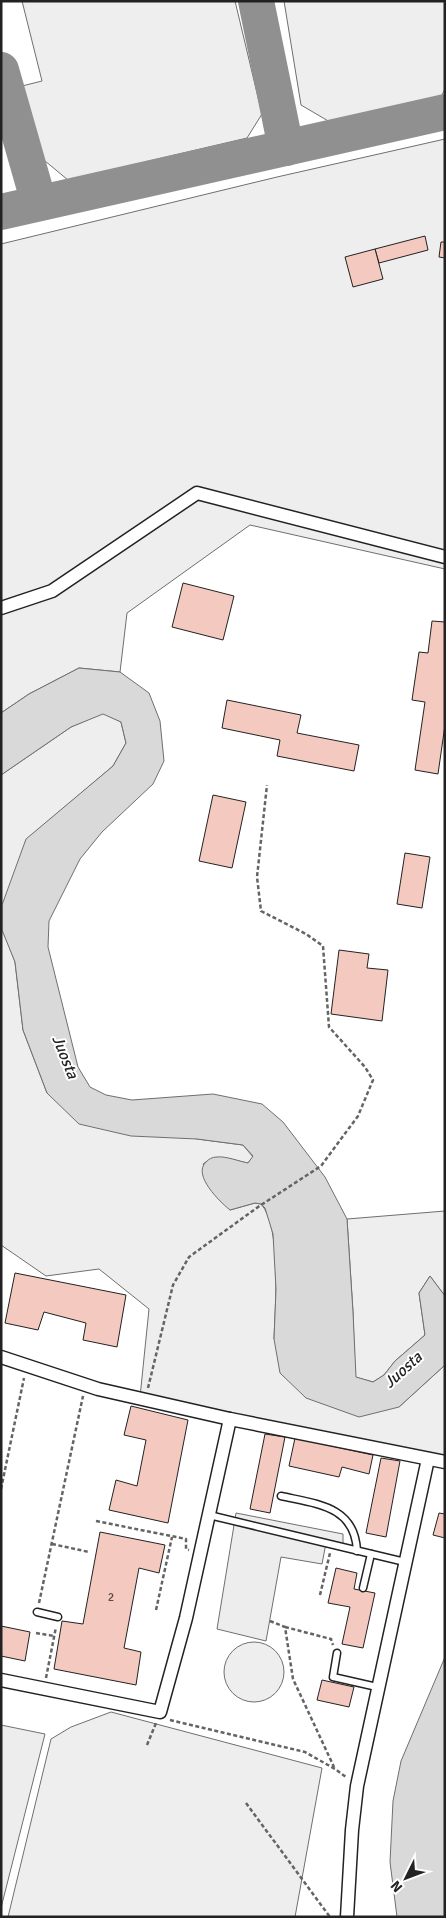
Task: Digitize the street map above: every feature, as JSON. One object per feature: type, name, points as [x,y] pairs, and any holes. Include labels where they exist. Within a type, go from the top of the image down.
[{"type":"street","points":[[1,608],[52,591],[197,493],[445,557]]},
{"type":"street","points":[[1,1358],[86,1385],[230,1419],[445,1462]]},
{"type":"street","points":[[1,1680],[160,1712],[186,1618],[230,1419]]},
{"type":"street","points":[[347,1917],[356,1786],[428,1459]]},
{"type":"lane","points":[[281,1496],[334,1509],[350,1523],[356,1537],[357,1551]]},
{"type":"lane","points":[[208,1515],[405,1562]]},
{"type":"lane","points":[[363,1588],[371,1554]]},
{"type":"lane","points":[[37,1612],[58,1617]]},
{"type":"lane","points":[[337,1653],[332,1677],[377,1687]]},
{"type":"path","points":[[146,1399],[173,1285],[189,1257],[258,1207],[321,1166],[358,1116],[373,1080],[365,1067],[329,1027],[323,946],[306,934],[261,911],[257,877],[267,785]]},
{"type":"path","points":[[1,1489],[2,1477],[27,1366]]},
{"type":"path","points":[[37,1612],[86,1385]]},
{"type":"path","points":[[96,1521],[186,1539],[186,1549],[200,1553]]},
{"type":"path","points":[[156,1610],[172,1537]]},
{"type":"path","points":[[51,1544],[89,1552]]},
{"type":"path","points":[[320,1595],[332,1545]]},
{"type":"path","points":[[43,1689],[58,1617]]},
{"type":"path","points":[[270,1621],[331,1639],[337,1653]]},
{"type":"path","points":[[286,1626],[293,1678],[335,1769]]},
{"type":"path","points":[[36,1633],[54,1636]]},
{"type":"path","points":[[148,1746],[160,1712],[171,1721],[305,1752],[335,1769],[356,1786]]},
{"type":"path","points":[[246,1803],[330,1917]]},
{"type":"shaded area","points":[[22,1],[235,1],[262,114],[247,138],[68,180],[39,156],[22,86],[42,81]]},
{"type":"shaded area","points":[[284,1],[445,1],[445,89],[441,97],[330,122],[301,105]]},
{"type":"shaded area","points":[[445,139],[445,569],[250,525],[127,613],[120,672],[79,668],[29,694],[1,713],[1,244],[277,177]]},
{"type":"shaded area","points":[[103,713],[121,722],[126,743],[113,766],[27,839],[3,930],[15,962],[23,1030],[47,1093],[197,1139],[243,1145],[253,1157],[248,1163],[219,1158],[203,1164],[230,1210],[255,1203],[261,1204],[268,1215],[275,1249],[276,1268],[274,1339],[399,1407],[445,1365],[445,1462],[140,1397],[149,1309],[99,1269],[46,1276],[1,1245],[1,775],[71,727]]},
{"type":"shaded area","points":[[445,1211],[445,1296],[430,1276],[419,1293],[425,1335],[395,1361],[384,1375],[373,1382],[355,1377],[347,1219]]},
{"type":"shaded area","points":[[236,1513],[343,1534],[343,1547],[326,1543],[322,1564],[281,1557],[266,1641],[217,1629]]},
{"type":"shaded area","points":[[248,1642],[260,1642],[271,1647],[279,1655],[284,1666],[282,1684],[271,1697],[260,1702],[248,1702],[237,1697],[229,1689],[224,1678],[224,1666],[229,1655],[237,1647]]},
{"type":"shaded area","points":[[111,1712],[322,1768],[295,1917],[8,1917],[51,1739],[71,1727]]},
{"type":"shaded area","points":[[1,1725],[45,1734],[1,1908]]},
{"type":"water","name":"Juosta","points":[[79,668],[120,672],[149,693],[160,721],[164,761],[153,784],[102,832],[80,859],[49,921],[48,947],[78,1067],[90,1087],[106,1095],[132,1100],[213,1094],[262,1104],[283,1122],[325,1177],[347,1219],[356,1377],[373,1382],[384,1375],[395,1361],[425,1335],[419,1293],[430,1276],[445,1296],[445,1365],[399,1407],[359,1417],[306,1398],[280,1373],[274,1339],[276,1289],[273,1234],[265,1208],[261,1204],[255,1203],[230,1210],[209,1188],[202,1174],[206,1162],[214,1157],[224,1157],[248,1163],[253,1156],[243,1145],[197,1139],[131,1136],[79,1124],[47,1093],[23,1030],[15,962],[2,930],[2,905],[26,839],[113,766],[126,743],[121,722],[103,714],[71,727],[1,775],[1,713],[29,694]]},
{"type":"water","points":[[445,1657],[445,1917],[397,1917],[390,1862],[393,1801],[401,1761]]},
{"type":"building","points":[[425,236],[428,250],[379,263],[375,249]]},
{"type":"building","points":[[441,242],[445,242],[445,258],[439,257]]},
{"type":"building","points":[[375,249],[383,279],[353,287],[345,257]]},
{"type":"building","points":[[183,583],[234,596],[223,640],[172,627]]},
{"type":"building","points":[[432,621],[445,622],[445,725],[438,774],[415,770],[425,702],[412,700],[419,652],[428,653]]},
{"type":"building","points":[[227,700],[301,715],[297,733],[359,745],[354,771],[277,756],[280,740],[222,728]]},
{"type":"building","points":[[213,795],[246,802],[232,868],[199,861]]},
{"type":"building","points":[[405,853],[430,857],[422,908],[397,904]]},
{"type":"building","points":[[339,950],[369,954],[367,968],[388,970],[382,1021],[331,1014]]},
{"type":"building","points":[[15,1273],[126,1295],[117,1347],[83,1340],[86,1323],[44,1312],[38,1330],[5,1323]]},
{"type":"building","points":[[131,1406],[188,1420],[168,1523],[109,1510],[116,1480],[137,1486],[146,1440],[124,1435]]},
{"type":"building","points":[[265,1434],[285,1437],[270,1513],[250,1509]]},
{"type":"building","points":[[295,1438],[373,1455],[369,1474],[342,1467],[339,1477],[289,1466]]},
{"type":"building","points":[[381,1458],[400,1461],[386,1537],[366,1533]]},
{"type":"building","points":[[439,1513],[445,1514],[445,1538],[433,1535]]},
{"type":"building","points":[[100,1532],[165,1545],[159,1573],[139,1568],[124,1648],[141,1652],[136,1685],[54,1669],[62,1621],[83,1624]]},
{"type":"building","points":[[336,1568],[357,1573],[354,1589],[375,1593],[363,1648],[342,1644],[350,1607],[328,1603]]},
{"type":"building","points":[[1,1626],[30,1632],[25,1661],[1,1656]]},
{"type":"building","points":[[322,1680],[354,1687],[349,1707],[317,1700]]},
{"type":"taxiway","points":[[256,1],[286,148]]},
{"type":"taxiway","points":[[1,70],[39,203]]},
{"type":"taxiway","points":[[1,212],[445,112]]}]
